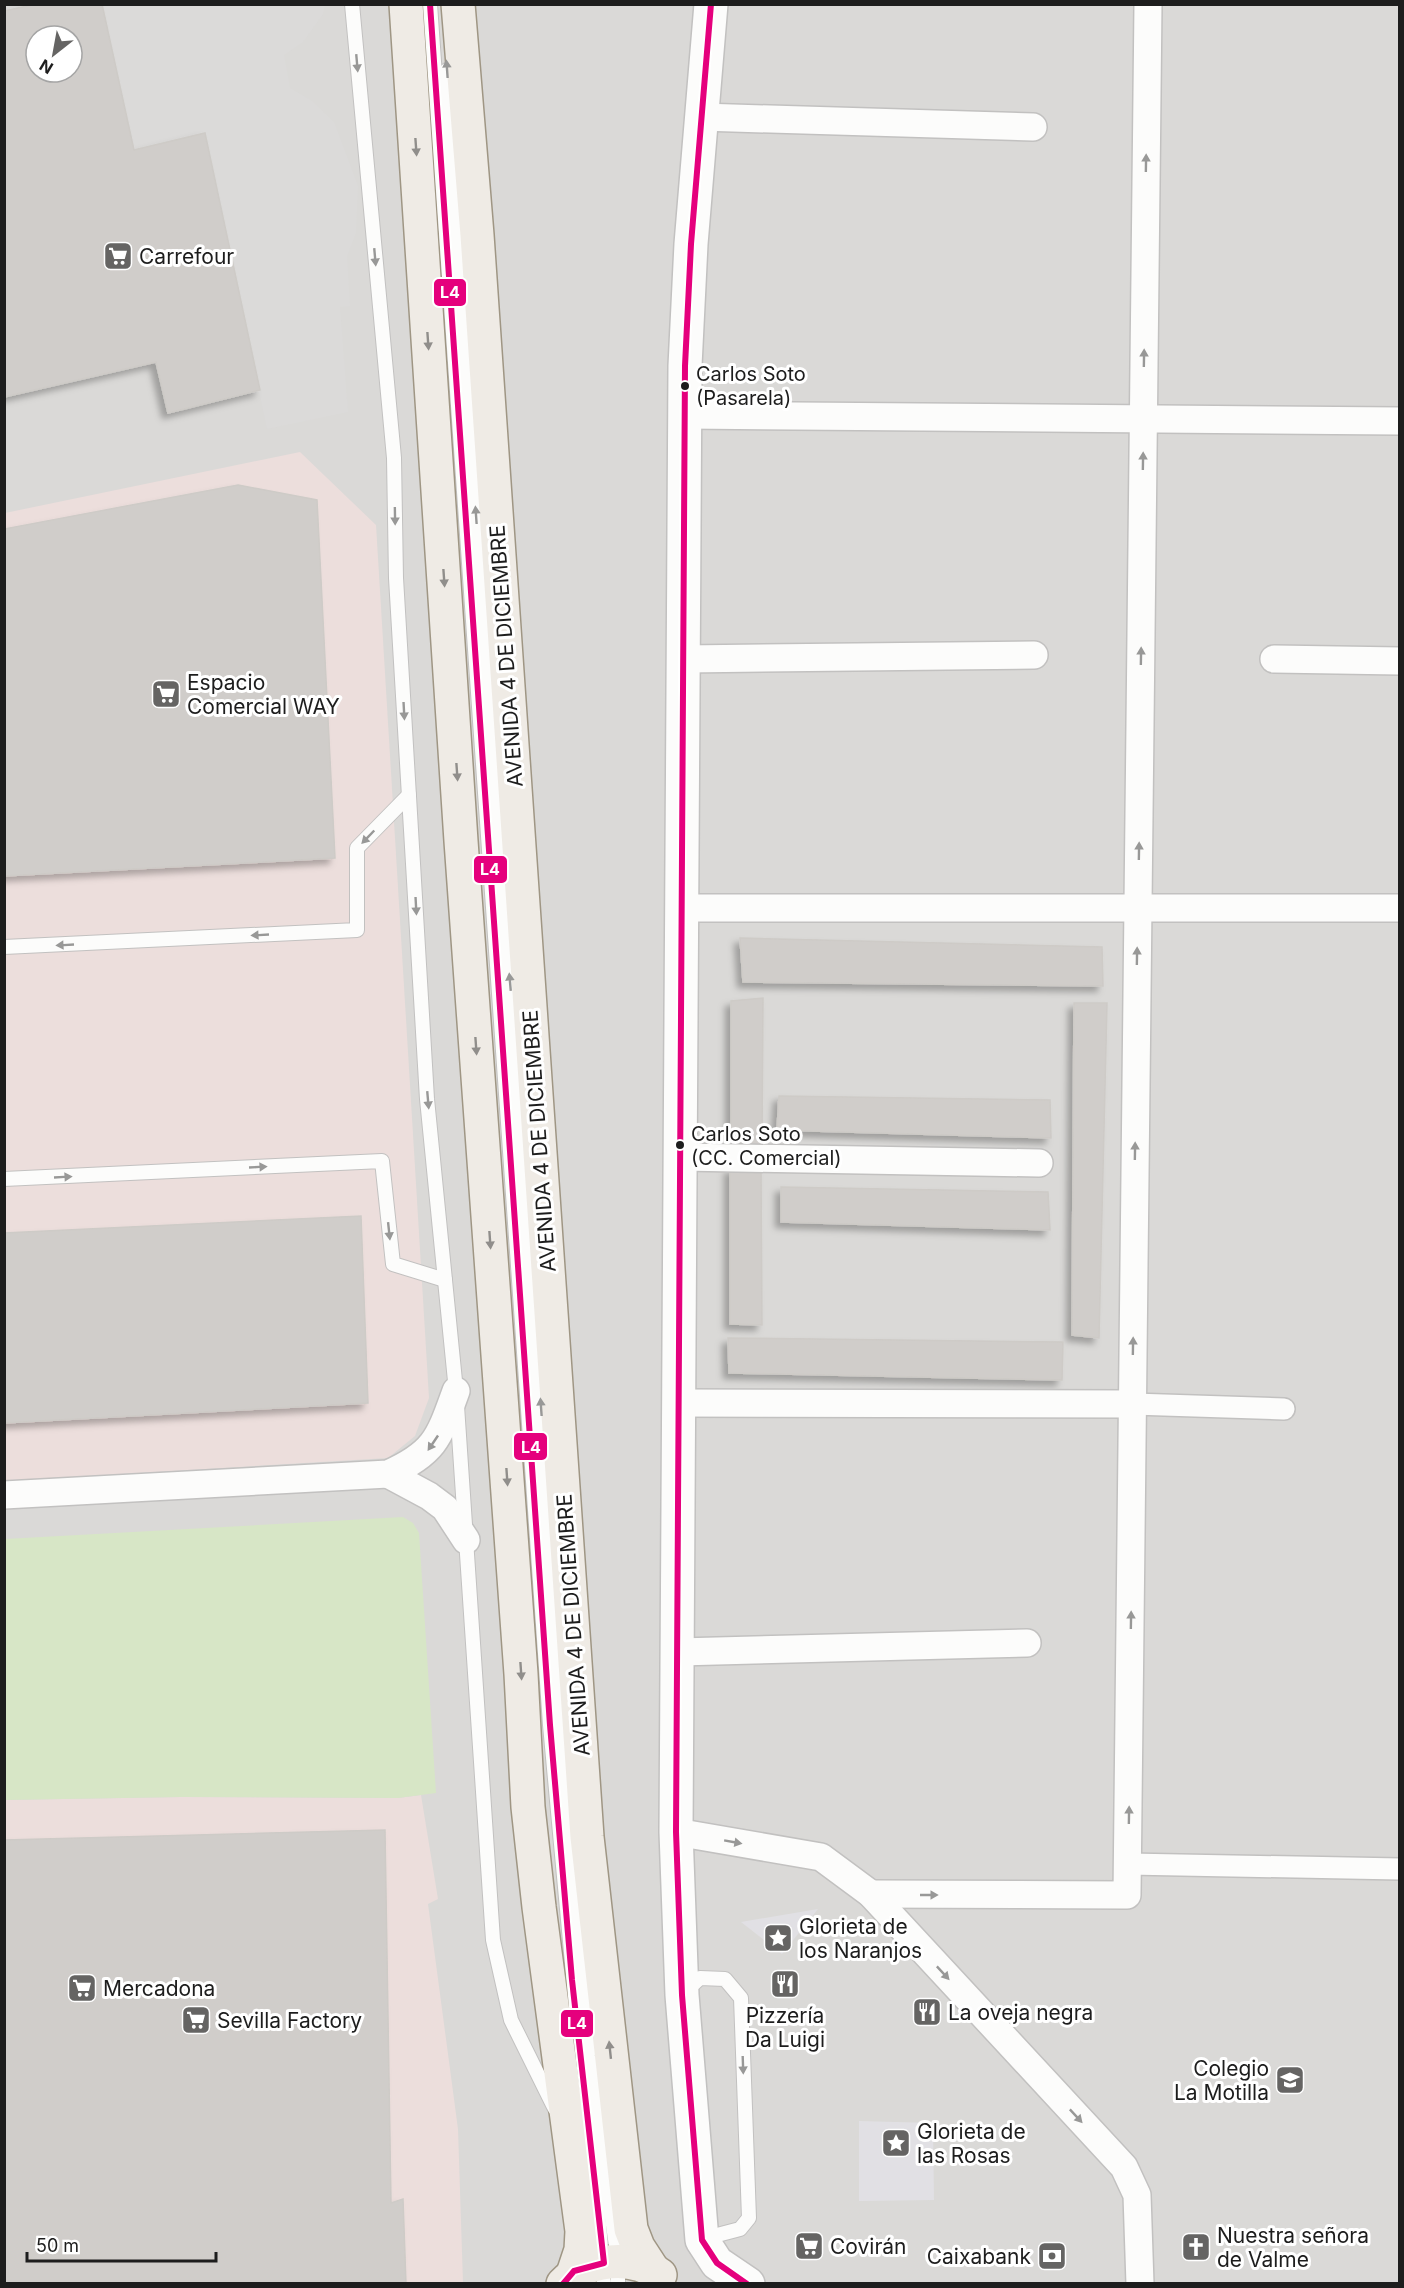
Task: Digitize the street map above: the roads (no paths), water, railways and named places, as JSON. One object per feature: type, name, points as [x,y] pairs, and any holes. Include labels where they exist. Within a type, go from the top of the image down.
[{"type":"main road","points":[[406,4],[461,841],[521,1674],[528,1807],[552,2024],[582,2231],[581,2250],[597,2274],[662,2277]]},
{"type":"main road","name":"AVENIDA 4 DE DICIEMBRE","points":[[458,4],[478,247],[587,1837],[631,2229],[638,2247],[662,2277]]},
{"type":"street","points":[[711,4],[689,277],[685,366],[687,415],[676,1832],[682,1995],[702,2240],[717,2263],[748,2283]]},
{"type":"street","points":[[871,1894],[1127,1896],[1148,4]]},
{"type":"street","points":[[701,117],[1033,127]]},
{"type":"street","points":[[687,415],[1143,417],[1400,421]]},
{"type":"street","points":[[685,659],[1034,655]]},
{"type":"street","points":[[1274,659],[1400,661]]},
{"type":"street","points":[[683,908],[1400,909]]},
{"type":"street","points":[[681,1156],[1039,1163]]},
{"type":"street","points":[[4,1495],[388,1474],[415,1462],[427,1452],[446,1421],[456,1391]]},
{"type":"street","points":[[679,1403],[1133,1404],[1284,1409]]},
{"type":"street","points":[[388,1474],[429,1496],[445,1508],[466,1540]]},
{"type":"street","points":[[679,1652],[1027,1643]]},
{"type":"street","points":[[676,1832],[821,1857],[871,1894],[1124,2167],[1137,2195],[1140,2283]]},
{"type":"street","points":[[1128,1864],[1400,1869]]},
{"type":"lane","points":[[352,4],[394,458],[396,578],[427,1099],[456,1391],[493,1940],[511,2020],[569,2138]]},
{"type":"lane","points":[[430,4],[444,173],[461,472],[491,864],[550,1725],[597,2274]]},
{"type":"lane","points":[[442,4],[472,463],[515,1044],[569,1833],[589,2056],[597,2274]]},
{"type":"lane","points":[[4,948],[357,930],[357,848],[409,795]]},
{"type":"lane","points":[[4,1179],[382,1161],[393,1264],[445,1280]]},
{"type":"lane","points":[[682,1995],[700,1978],[725,1979],[741,1998],[749,2218],[740,2229],[702,2240]]},
{"type":"place","name":"Carrefour","points":[[118,256]]},
{"type":"place","name":"Carlos Soto (Pasarela)","points":[[685,386]]},
{"type":"place","name":"Espacio Comercial WAY","points":[[166,694]]},
{"type":"place","name":"Carlos Soto (CC. Comercial)","points":[[680,1145]]},
{"type":"place","name":"Glorieta de los Naranjos","points":[[778,1938]]},
{"type":"place","name":"Pizzería Da Luigi","points":[[785,1984]]},
{"type":"place","name":"Mercadona","points":[[82,1988]]},
{"type":"place","name":"La oveja negra","points":[[927,2012]]},
{"type":"place","name":"Sevilla Factory","points":[[196,2020]]},
{"type":"place","name":"Colegio La Motilla","points":[[1290,2080]]},
{"type":"place","name":"Glorieta de las Rosas","points":[[896,2143]]},
{"type":"place","name":"Covirán","points":[[809,2246]]},
{"type":"place","name":"Nuestra señora de Valme","points":[[1196,2247]]},
{"type":"place","name":"Caixabank","points":[[1052,2256]]}]
